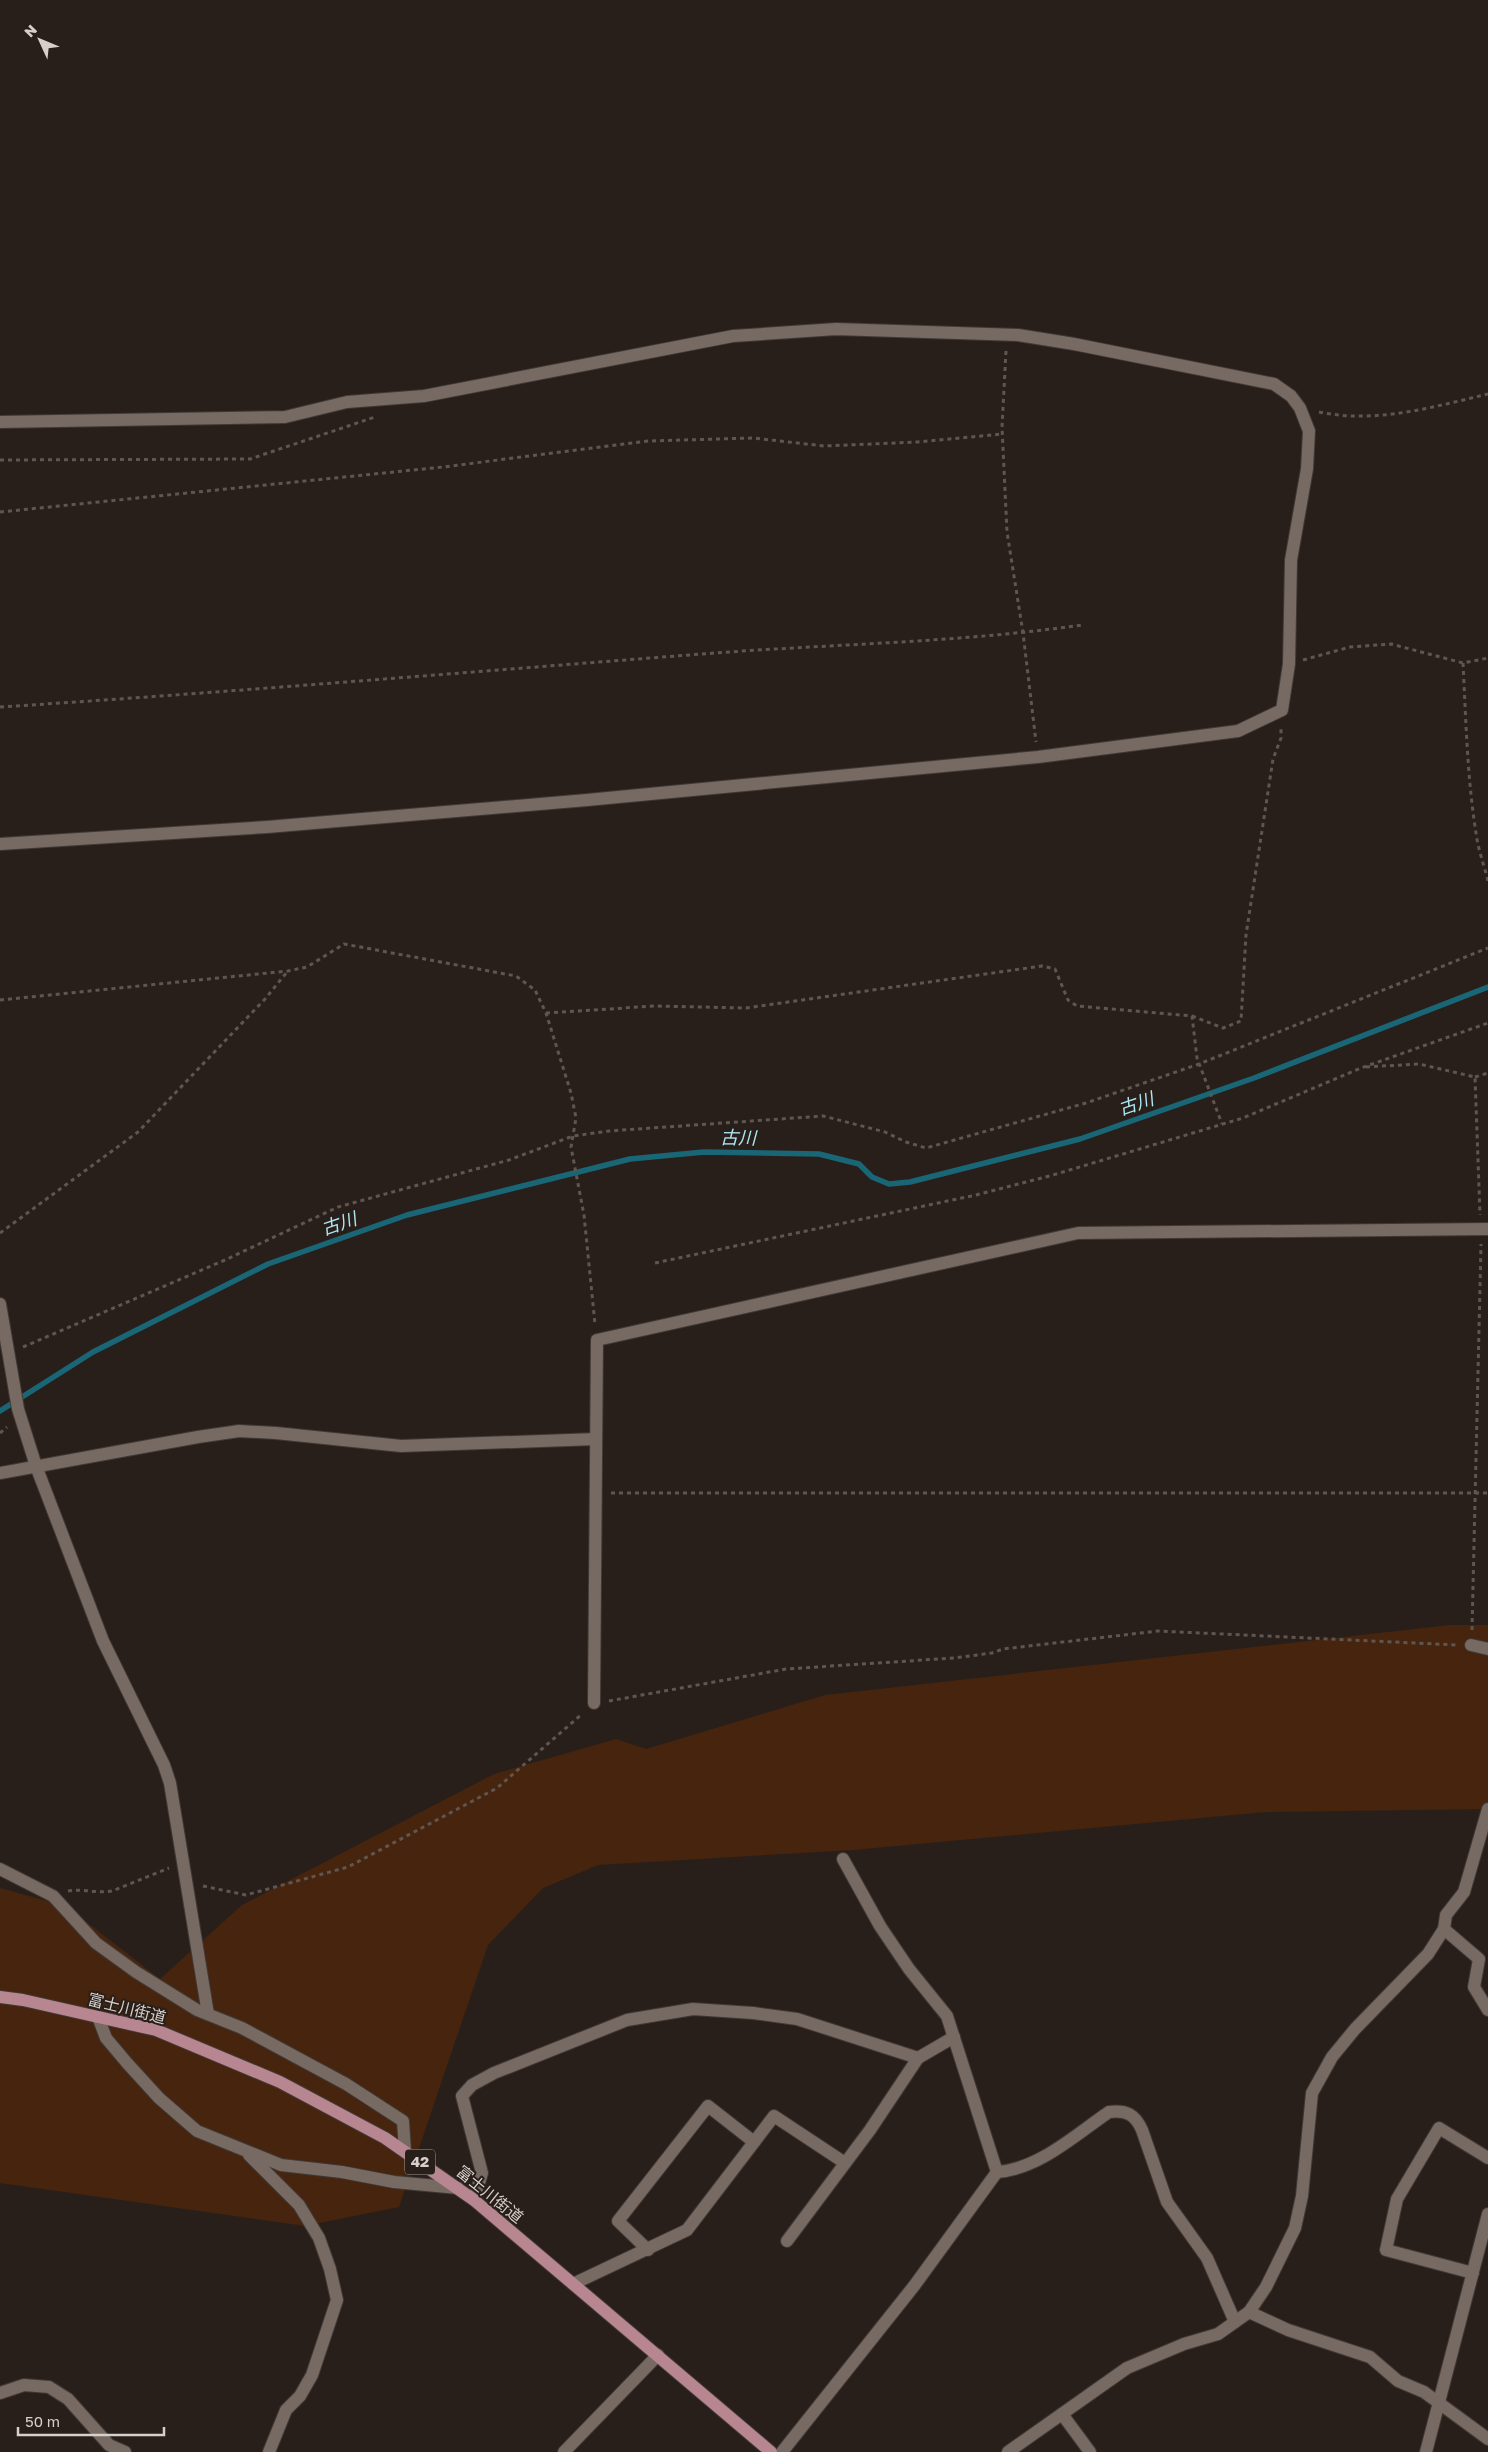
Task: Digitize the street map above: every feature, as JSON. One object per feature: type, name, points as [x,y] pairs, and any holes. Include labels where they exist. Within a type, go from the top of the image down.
[{"type":"main road","name":"富士川街道","points":[[0,1997],[23,2000],[156,2030],[234,2062],[324,2104],[405,2151],[474,2200],[771,2452]]},
{"type":"street","points":[[0,422],[285,417],[347,402],[424,396],[733,336],[836,329],[1018,335],[1074,344],[1274,384],[1291,396],[1300,408],[1309,431],[1307,469],[1291,560],[1289,664],[1282,710],[1238,731],[1038,757],[587,800],[267,827],[0,844]]},
{"type":"street","points":[[594,1703],[597,1340],[1078,1233],[1484,1229]]},
{"type":"street","points":[[0,1304],[18,1409],[36,1466],[103,1641],[164,1765],[170,1783],[208,2014]]},
{"type":"street","points":[[0,1473],[239,1431],[401,1446],[596,1439]]},
{"type":"street","points":[[1471,1646],[1488,1649]]},
{"type":"street","points":[[1008,2452],[1127,2368],[1184,2344],[1218,2334],[1249,2312],[1266,2287],[1295,2228],[1302,2196],[1312,2093],[1332,2057],[1355,2029],[1428,1954],[1444,1929],[1446,1915],[1464,1892],[1488,1809]]},
{"type":"street","points":[[843,1859],[880,1926],[946,2016],[997,2172]]},
{"type":"street","points":[[0,1869],[53,1896],[96,1943],[136,1972],[196,2010],[242,2028],[346,2084],[403,2121],[405,2151]]},
{"type":"street","points":[[1444,1929],[1483,1957],[1474,1987],[1488,2010]]},
{"type":"street","points":[[474,2200],[482,2173],[462,2096],[472,2085],[494,2073],[628,2020],[693,2009],[762,2014],[797,2019],[918,2058]]},
{"type":"street","points":[[98,2017],[106,2038],[160,2098],[197,2131],[281,2165],[342,2172],[394,2182],[458,2188]]},
{"type":"street","points":[[788,2241],[846,2163],[918,2058],[954,2037]]},
{"type":"street","points":[[648,2250],[618,2221],[708,2106],[754,2142]]},
{"type":"street","points":[[997,2172],[1014,2171],[1036,2162],[1109,2112],[1118,2111],[1131,2114],[1138,2120],[1167,2202],[1207,2258],[1235,2322]]},
{"type":"street","points":[[573,2284],[687,2230],[774,2116],[846,2163]]},
{"type":"street","points":[[1473,2273],[1386,2250],[1397,2199],[1439,2128],[1488,2158]]},
{"type":"street","points":[[246,2151],[299,2205],[319,2238],[330,2269],[337,2300],[312,2375],[300,2396],[286,2410],[269,2452]]},
{"type":"street","points":[[782,2452],[914,2286],[997,2172]]},
{"type":"street","points":[[1426,2452],[1488,2214]]},
{"type":"street","points":[[1249,2312],[1288,2330],[1370,2357],[1398,2381],[1424,2392],[1488,2439]]},
{"type":"street","points":[[564,2452],[658,2355]]},
{"type":"street","points":[[0,2393],[24,2385],[49,2387],[68,2399],[109,2445],[125,2452]]},
{"type":"street","points":[[1062,2414],[1090,2452]]},
{"type":"path","points":[[1018,335],[1006,350],[1002,434],[1007,532],[1023,633],[1038,757]]},
{"type":"path","points":[[1300,408],[1333,415],[1398,414],[1488,394]]},
{"type":"path","points":[[0,460],[250,459],[366,420]]},
{"type":"path","points":[[0,512],[443,467],[648,441],[753,438],[824,446],[918,442],[1002,434]]},
{"type":"path","points":[[0,707],[198,695],[751,650],[1023,633],[1082,625]]},
{"type":"path","points":[[1289,664],[1350,647],[1391,644],[1463,663],[1488,658]]},
{"type":"path","points":[[1463,663],[1466,745],[1471,794],[1476,834],[1488,881]]},
{"type":"path","points":[[546,1013],[655,1006],[746,1008],[1042,966],[1055,969],[1068,1000],[1077,1006],[1192,1016],[1223,1028],[1241,1021],[1246,935],[1273,759],[1280,738],[1282,710]]},
{"type":"path","points":[[0,1000],[288,971],[307,967],[344,944],[516,976],[535,990],[546,1013],[576,1118],[570,1147],[584,1214],[597,1340]]},
{"type":"path","points":[[8,1356],[226,1260],[338,1207],[509,1160],[573,1136],[609,1131],[823,1116],[885,1132],[906,1142],[926,1148],[1086,1103],[1199,1064],[1488,948]]},
{"type":"path","points":[[0,1233],[138,1132],[265,999],[288,971]]},
{"type":"path","points":[[1192,1016],[1199,1064],[1222,1124]]},
{"type":"path","points":[[655,1263],[976,1195],[1053,1175],[1244,1118],[1360,1068],[1488,1023]]},
{"type":"path","points":[[1360,1068],[1419,1064],[1475,1077],[1488,1073]]},
{"type":"path","points":[[53,1896],[78,1889],[102,1893],[112,1892],[183,1868],[206,1888],[246,1895],[348,1867],[497,1788],[594,1703],[786,1670],[954,1658],[992,1653],[1003,1649],[1158,1631],[1471,1646],[1484,1229],[1475,1077]]},
{"type":"path","points":[[596,1493],[1488,1493]]},
{"type":"shaded area","points":[[1450,1625],[1488,1625],[1488,1809],[1266,1812],[853,1850],[598,1865],[543,1888],[488,1945],[399,2207],[305,2226],[0,2183],[0,1888],[66,1906],[160,1979],[242,1905],[494,1774],[616,1739],[646,1749],[825,1695]]},
{"type":"waterway","name":"古川","points":[[0,1411],[93,1352],[268,1264],[407,1215],[630,1159],[704,1152],[819,1154],[859,1164],[872,1177],[889,1184],[910,1182],[1080,1139],[1254,1078],[1488,987]]}]
